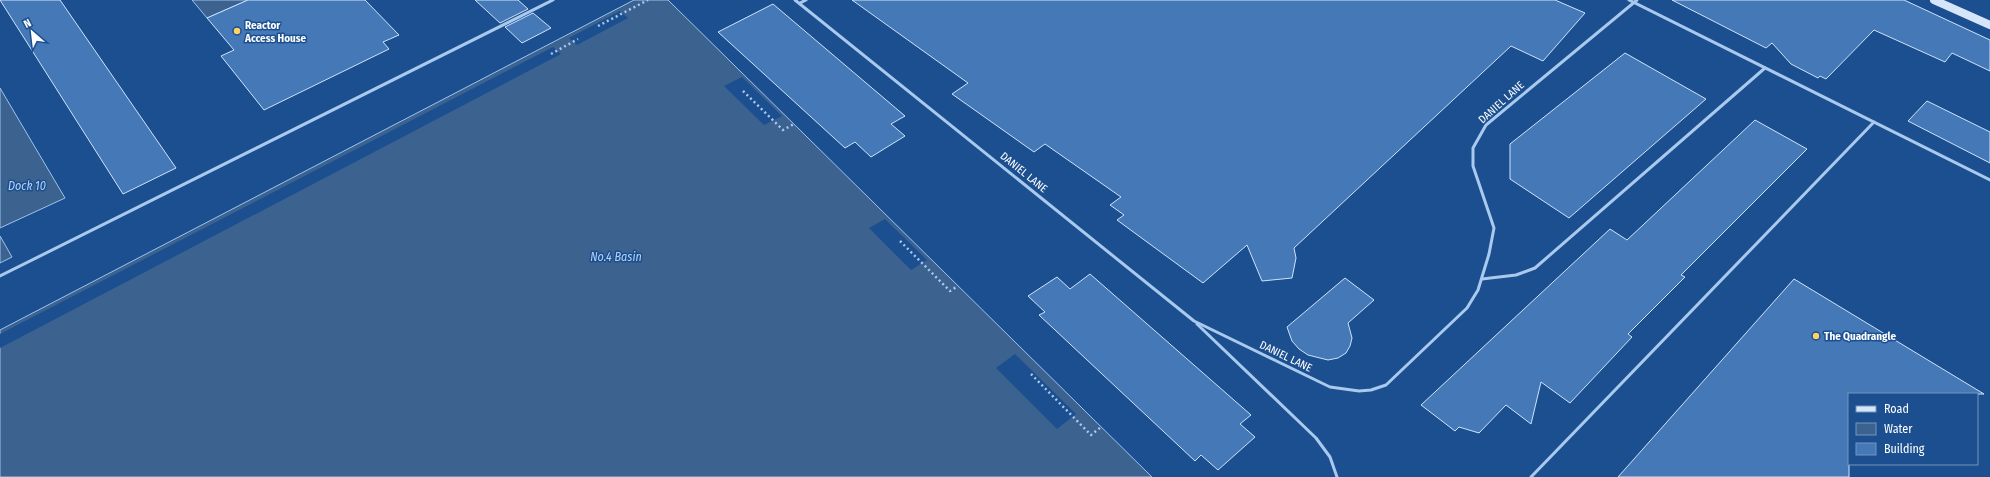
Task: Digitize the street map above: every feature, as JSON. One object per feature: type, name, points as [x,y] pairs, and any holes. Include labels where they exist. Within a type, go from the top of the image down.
[{"type":"main road","points":[[1934,0],[1990,25]]},
{"type":"lane","points":[[0,276],[553,0]]},
{"type":"lane","name":"DANIEL LANE","points":[[795,0],[1194,322],[1330,387],[1345,390],[1371,390],[1386,385],[1467,308],[1482,279],[1494,228],[1490,212],[1473,166],[1473,148],[1480,134],[1486,125],[1635,1]]},
{"type":"lane","points":[[800,3],[806,0]]},
{"type":"lane","points":[[1629,0],[1635,1],[1765,68],[1990,180]]},
{"type":"lane","points":[[1482,279],[1511,278],[1523,275],[1535,268],[1765,68]]},
{"type":"lane","points":[[1531,477],[1874,122]]},
{"type":"lane","points":[[1194,322],[1316,438],[1330,457],[1337,477]]},
{"type":"path","points":[[598,26],[648,0]]},
{"type":"path","points":[[551,54],[578,39]]},
{"type":"path","points":[[743,90],[783,130],[794,124]]},
{"type":"path","points":[[900,241],[950,291],[958,286]]},
{"type":"path","points":[[1031,374],[1091,435],[1101,427]]},
{"type":"water","points":[[192,0],[248,0],[207,18]]},
{"type":"water","name":"No.4 Basin","points":[[634,0],[668,0],[1152,477],[0,477],[0,330]]},
{"type":"water","name":"Dock 10","points":[[0,88],[65,198],[0,228]]},
{"type":"water","points":[[0,236],[12,257],[0,263]]},
{"type":"pier","points":[[620,11],[628,18],[577,45],[569,38]]},
{"type":"pier","points":[[553,47],[561,54],[0,348],[0,334]]},
{"type":"pier","points":[[742,77],[782,116],[764,125],[724,86]]},
{"type":"pier","points":[[885,219],[927,260],[911,270],[869,228]]},
{"type":"pier","points":[[1015,354],[1076,414],[1057,429],[996,368]]},
{"type":"building","points":[[0,0],[60,0],[176,168],[123,194]]},
{"type":"building","points":[[248,0],[365,0],[399,35],[383,42],[389,49],[264,110],[221,56],[234,50],[207,18]]},
{"type":"building","points":[[475,0],[518,0],[528,9],[500,23]]},
{"type":"building","points":[[852,0],[1555,0],[1585,13],[1543,61],[1511,46],[1294,248],[1296,258],[1292,278],[1262,281],[1247,245],[1203,283],[1117,220],[1124,215],[1110,205],[1121,197],[1045,144],[1034,152],[952,94],[968,83]]},
{"type":"building","points":[[1672,0],[1904,0],[1990,40],[1990,71],[1952,53],[1945,62],[1874,30],[1826,79],[1820,76],[1818,78],[1791,64],[1772,43],[1766,48]]},
{"type":"building","points":[[773,4],[905,116],[891,124],[905,136],[871,157],[855,142],[845,148],[718,32]]},
{"type":"building","points":[[533,13],[551,28],[522,43],[505,27]]},
{"type":"building","points":[[1625,53],[1706,99],[1569,218],[1510,179],[1510,144]]},
{"type":"building","points":[[1927,101],[1990,132],[1990,163],[1908,121]]},
{"type":"building","points":[[1755,120],[1807,149],[1681,275],[1685,277],[1628,334],[1632,337],[1570,403],[1541,382],[1531,424],[1506,405],[1479,433],[1459,427],[1455,431],[1421,405],[1610,229],[1627,240]]},
{"type":"building","points":[[1090,274],[1251,415],[1240,424],[1255,437],[1218,470],[1201,455],[1195,461],[1039,315],[1045,312],[1028,296],[1057,277],[1070,289]]},
{"type":"building","points":[[1345,278],[1374,300],[1348,323],[1352,338],[1346,353],[1338,358],[1328,360],[1308,355],[1299,349],[1292,341],[1287,327]]},
{"type":"building","name":"The Quadrangle","points":[[1794,279],[1984,394],[1848,393],[1849,477],[1618,477]]},
{"type":"place","name":"Reactor Access House","points":[[237,31]]},
{"type":"place","name":"The Quadrangle","points":[[1816,336]]}]
